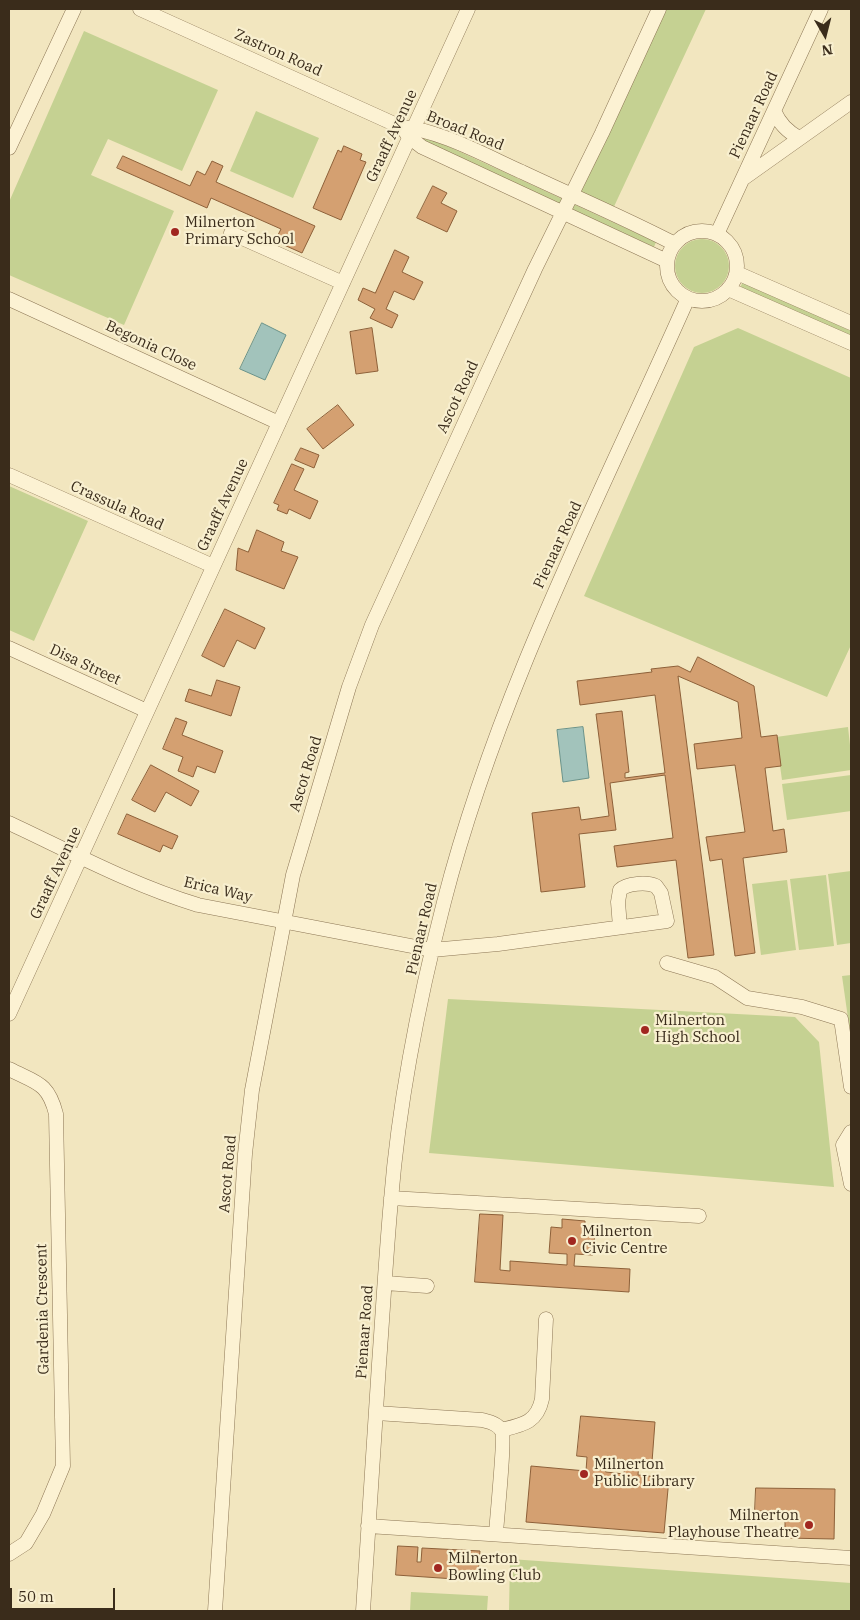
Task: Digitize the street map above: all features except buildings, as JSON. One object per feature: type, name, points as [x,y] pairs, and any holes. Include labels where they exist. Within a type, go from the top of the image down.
[{"type":"street","points":[[9,148],[13,124],[74,9]]},
{"type":"street","name":"Zastron Road","points":[[140,9],[408,131]]},
{"type":"street","name":"Graaff Avenue","points":[[9,1014],[12,1000],[82,857],[343,283],[408,131],[468,9]]},
{"type":"street","name":"Ascot Road","points":[[214,1611],[245,1154],[252,1090],[283,921],[308,821],[349,687],[372,625],[535,269],[572,195],[659,9]]},
{"type":"street","name":"Pienaar Road","points":[[717,234],[821,9]]},
{"type":"street","points":[[743,179],[851,102]]},
{"type":"street","points":[[774,111],[780,124],[799,138]]},
{"type":"street","name":"Broad Road","points":[[408,131],[473,150],[675,244]]},
{"type":"street","name":"Broad Road","points":[[408,131],[422,147],[667,261]]},
{"type":"street","points":[[704,231],[717,234],[726,240],[734,251],[737,260],[733,284],[723,294],[710,300],[700,301],[688,298],[679,292],[672,284],[667,271],[667,261],[675,244],[681,238],[694,232],[704,231]]},
{"type":"street","points":[[231,233],[343,283]]},
{"type":"street","points":[[736,273],[851,323]]},
{"type":"street","points":[[728,289],[851,344]]},
{"type":"street","name":"Pienaar Road","points":[[363,1611],[391,1198],[412,1047],[432,950],[458,853],[497,733],[548,605],[688,298]]},
{"type":"street","name":"Begonia Close","points":[[9,299],[279,423]]},
{"type":"street","name":"Crassula Road","points":[[9,475],[213,566]]},
{"type":"street","name":"Disa Street","points":[[9,648],[147,711]]},
{"type":"street","name":"Erica Way","points":[[9,823],[133,881],[198,905],[432,950],[498,944],[620,927]]},
{"type":"street","points":[[667,962],[715,977],[747,998],[802,1007],[841,1019],[851,1087]]},
{"type":"street","name":"Gardenia Crescent","points":[[9,1070],[44,1087],[52,1098],[56,1114],[63,1466],[43,1514],[26,1543],[9,1554]]},
{"type":"street","points":[[851,1132],[843,1145],[851,1184]]},
{"type":"street","points":[[391,1198],[699,1216]]},
{"type":"street","points":[[385,1283],[427,1286]]},
{"type":"street","points":[[501,1430],[530,1420],[540,1410],[546,1319]]},
{"type":"street","points":[[376,1413],[482,1420],[491,1422],[501,1430],[504,1444],[500,1464],[496,1533]]},
{"type":"street","points":[[368,1526],[851,1558]]},
{"type":"green space","points":[[659,9],[706,9],[611,213],[572,195]]},
{"type":"green space","points":[[84,31],[218,90],[182,171],[108,139],[91,175],[174,211],[124,325],[9,275],[9,202]]},
{"type":"green space","points":[[256,111],[319,138],[293,198],[230,171]]},
{"type":"green space","points":[[414,137],[430,138],[656,242],[654,247]]},
{"type":"green space","points":[[702,239],[712,241],[721,247],[727,256],[729,266],[727,276],[721,285],[712,291],[702,293],[692,291],[683,285],[677,276],[675,266],[677,256],[683,247],[692,241]]},
{"type":"green space","points":[[743,282],[851,331],[851,351],[736,294]]},
{"type":"green space","points":[[738,328],[851,378],[851,645],[827,697],[584,596],[694,347]]},
{"type":"green space","points":[[9,486],[88,521],[34,641],[9,630]]},
{"type":"green space","points":[[848,727],[851,770],[782,780],[776,737]]},
{"type":"green space","points":[[851,775],[851,811],[787,820],[782,784]]},
{"type":"green space","points":[[851,871],[851,943],[837,945],[828,874]]},
{"type":"green space","points":[[826,875],[834,946],[799,950],[790,879]]},
{"type":"green space","points":[[787,880],[796,950],[761,955],[752,884]]},
{"type":"green space","points":[[851,975],[851,1039],[842,976]]},
{"type":"green space","points":[[448,999],[795,1017],[819,1042],[834,1187],[429,1153]]},
{"type":"green space","points":[[510,1559],[851,1583],[851,1611],[509,1611]]},
{"type":"green space","points":[[411,1592],[488,1596],[487,1611],[410,1611]]},
{"type":"water","points":[[262,323],[286,335],[265,380],[240,369]]},
{"type":"water","points":[[583,727],[589,778],[563,782],[557,730]]},
{"type":"place","name":"Milnerton Primary School","points":[[175,232]]},
{"type":"place","name":"Milnerton High School","points":[[645,1030]]},
{"type":"place","name":"Milnerton Civic Centre","points":[[572,1241]]},
{"type":"place","name":"Milnerton Public Library","points":[[584,1474]]},
{"type":"place","name":"Milnerton Playhouse Theatre","points":[[809,1525]]},
{"type":"place","name":"Milnerton Bowling Club","points":[[438,1568]]}]
